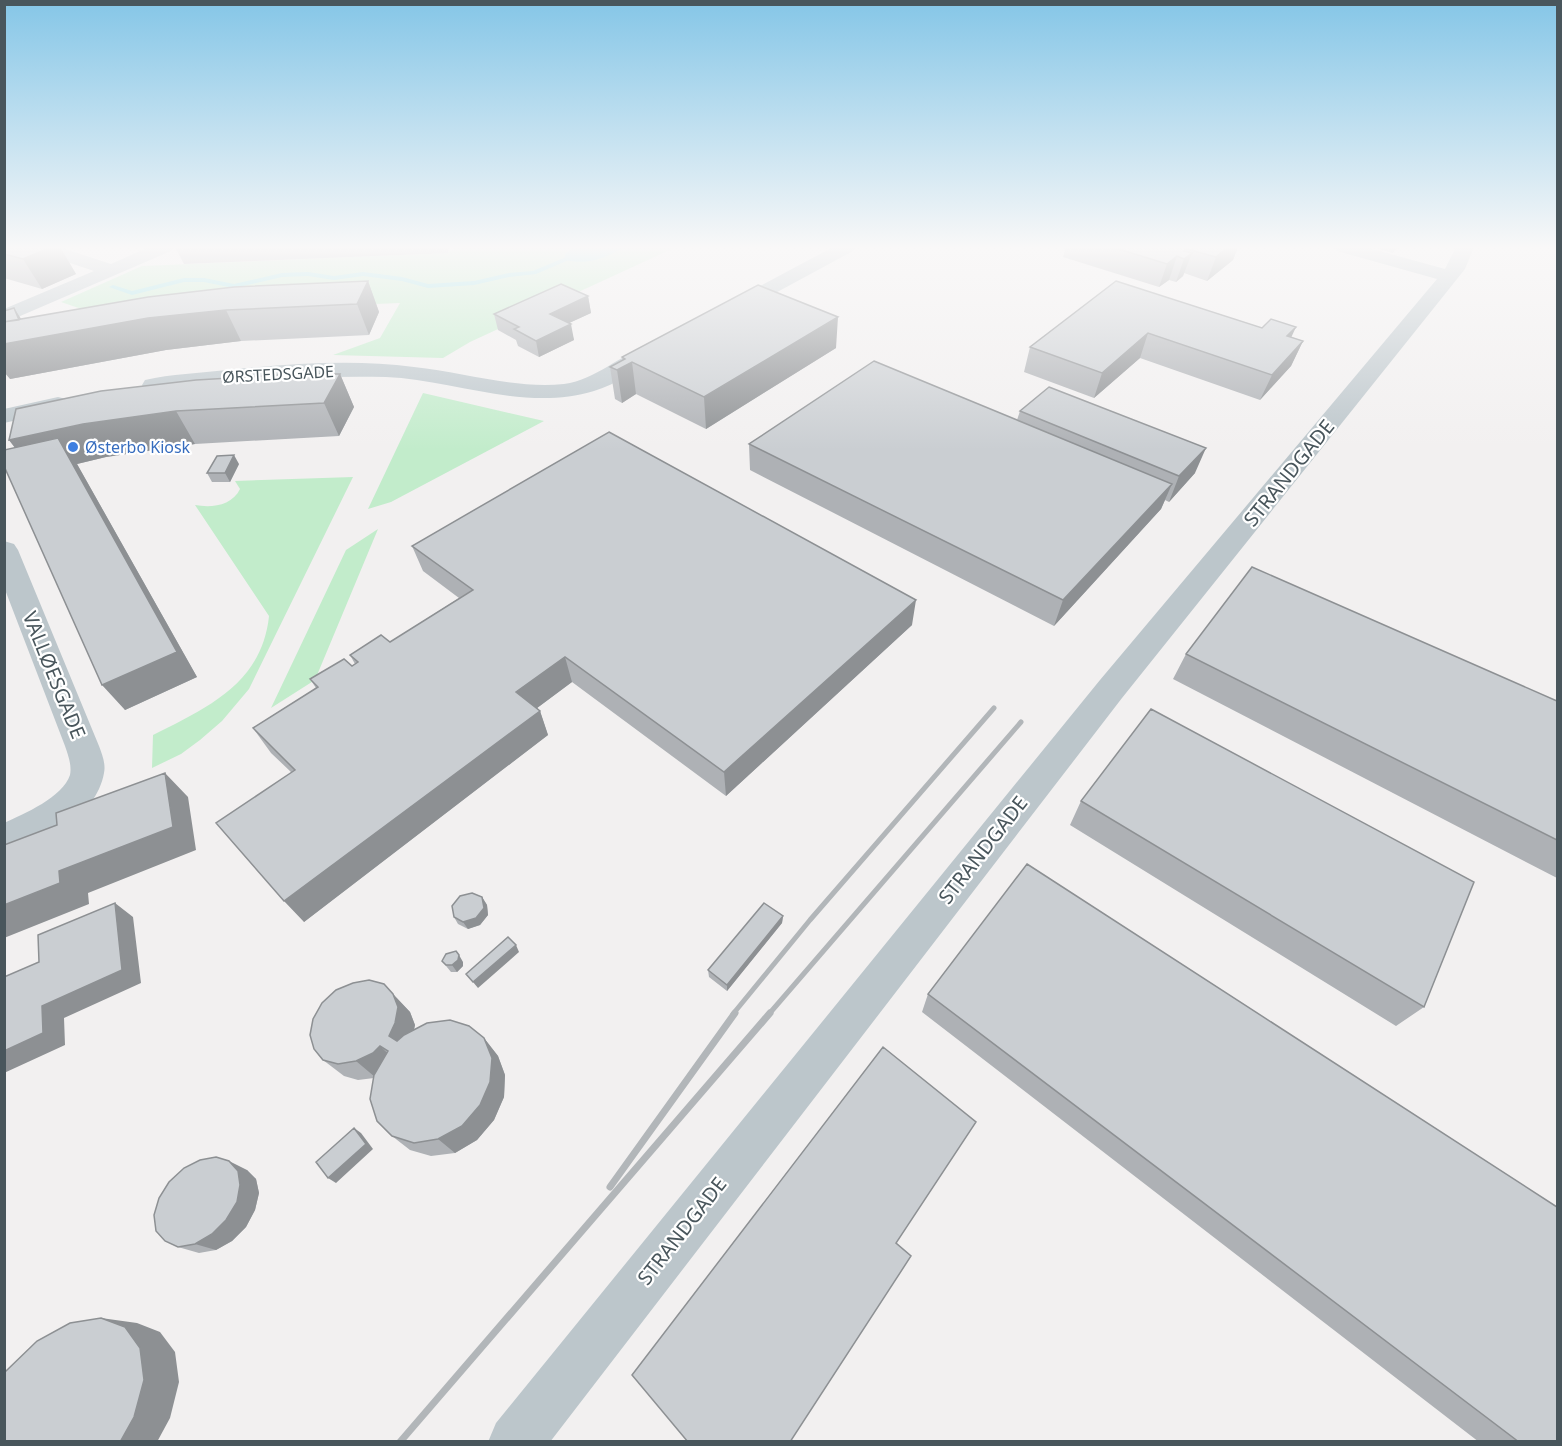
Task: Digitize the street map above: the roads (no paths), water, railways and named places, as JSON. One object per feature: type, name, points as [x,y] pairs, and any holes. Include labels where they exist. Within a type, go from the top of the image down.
[{"type":"street","points":[[712,319],[720,314]]},
{"type":"street","name":"STRANDGADE","points":[[515,1442],[1104,698],[1416,314]]},
{"type":"street","name":"ØRSTEDSGADE","points":[[137,388],[229,375],[310,370],[393,371],[522,390],[554,392],[589,385],[671,341]]},
{"type":"street","points":[[4,416],[80,399]]},
{"type":"street","name":"VALLØESGADE","points":[[4,840],[38,824],[73,800],[88,772],[82,746],[8,569]]},
{"type":"railway","points":[[733,1014],[810,920],[994,708]]},
{"type":"railway","points":[[769,1014],[1021,722]]},
{"type":"railway","points":[[610,1187],[735,1013]]},
{"type":"railway","points":[[400,1442],[770,1013]]},
{"type":"place","name":"Østerbo Kiosk","points":[[73,447]]}]
